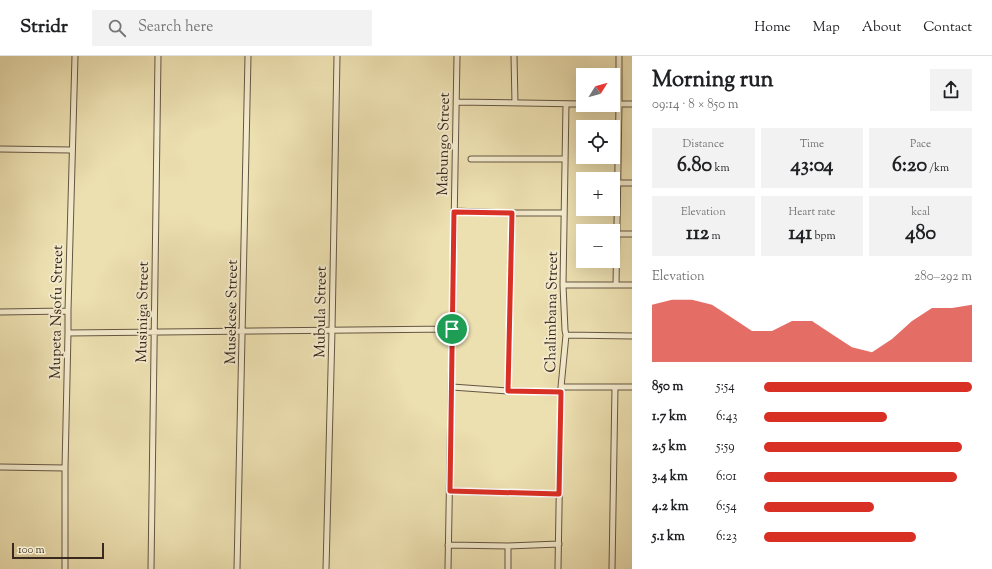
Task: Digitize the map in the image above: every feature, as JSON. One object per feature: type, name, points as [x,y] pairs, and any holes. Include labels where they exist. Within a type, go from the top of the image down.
[{"type":"street","name":"Mupeta Nsofu Street","points":[[65,569],[68,311],[75,56]]},
{"type":"street","name":"Musiniga Street","points":[[151,569],[158,56]]},
{"type":"street","name":"Musekese Street","points":[[237,569],[248,56]]},
{"type":"street","name":"Mubula Street","points":[[326,569],[337,56]]},
{"type":"street","name":"Mabungo Street","points":[[448,569],[457,56]]},
{"type":"street","points":[[514,56],[515,103]]},
{"type":"street","points":[[619,56],[619,68]]},
{"type":"street","points":[[456,102],[576,104]]},
{"type":"street","name":"Chalimbana Street","points":[[558,569],[561,389],[566,335],[563,285],[566,104]]},
{"type":"street","points":[[620,104],[632,104]]},
{"type":"street","points":[[617,172],[619,112]]},
{"type":"street","points":[[0,149],[72,150]]},
{"type":"street","points":[[471,159],[564,159]]},
{"type":"street","points":[[620,183],[632,183]]},
{"type":"street","points":[[454,212],[564,213]]},
{"type":"street","points":[[508,391],[512,213]]},
{"type":"street","points":[[620,234],[632,234]]},
{"type":"street","points":[[616,268],[616,285]]},
{"type":"street","points":[[563,285],[632,285]]},
{"type":"street","points":[[0,312],[68,311]]},
{"type":"street","points":[[68,333],[452,329]]},
{"type":"street","points":[[566,335],[632,336]]},
{"type":"street","points":[[452,387],[508,391],[632,387]]},
{"type":"street","points":[[612,569],[615,387]]},
{"type":"street","points":[[0,468],[65,468]]},
{"type":"street","points":[[450,491],[559,494]]},
{"type":"street","points":[[448,546],[559,544]]},
{"type":"street","points":[[508,546],[508,569]]},
{"type":"route","points":[[454,212],[512,213],[508,391],[561,392],[559,494],[450,491],[452,329],[454,212]]}]
